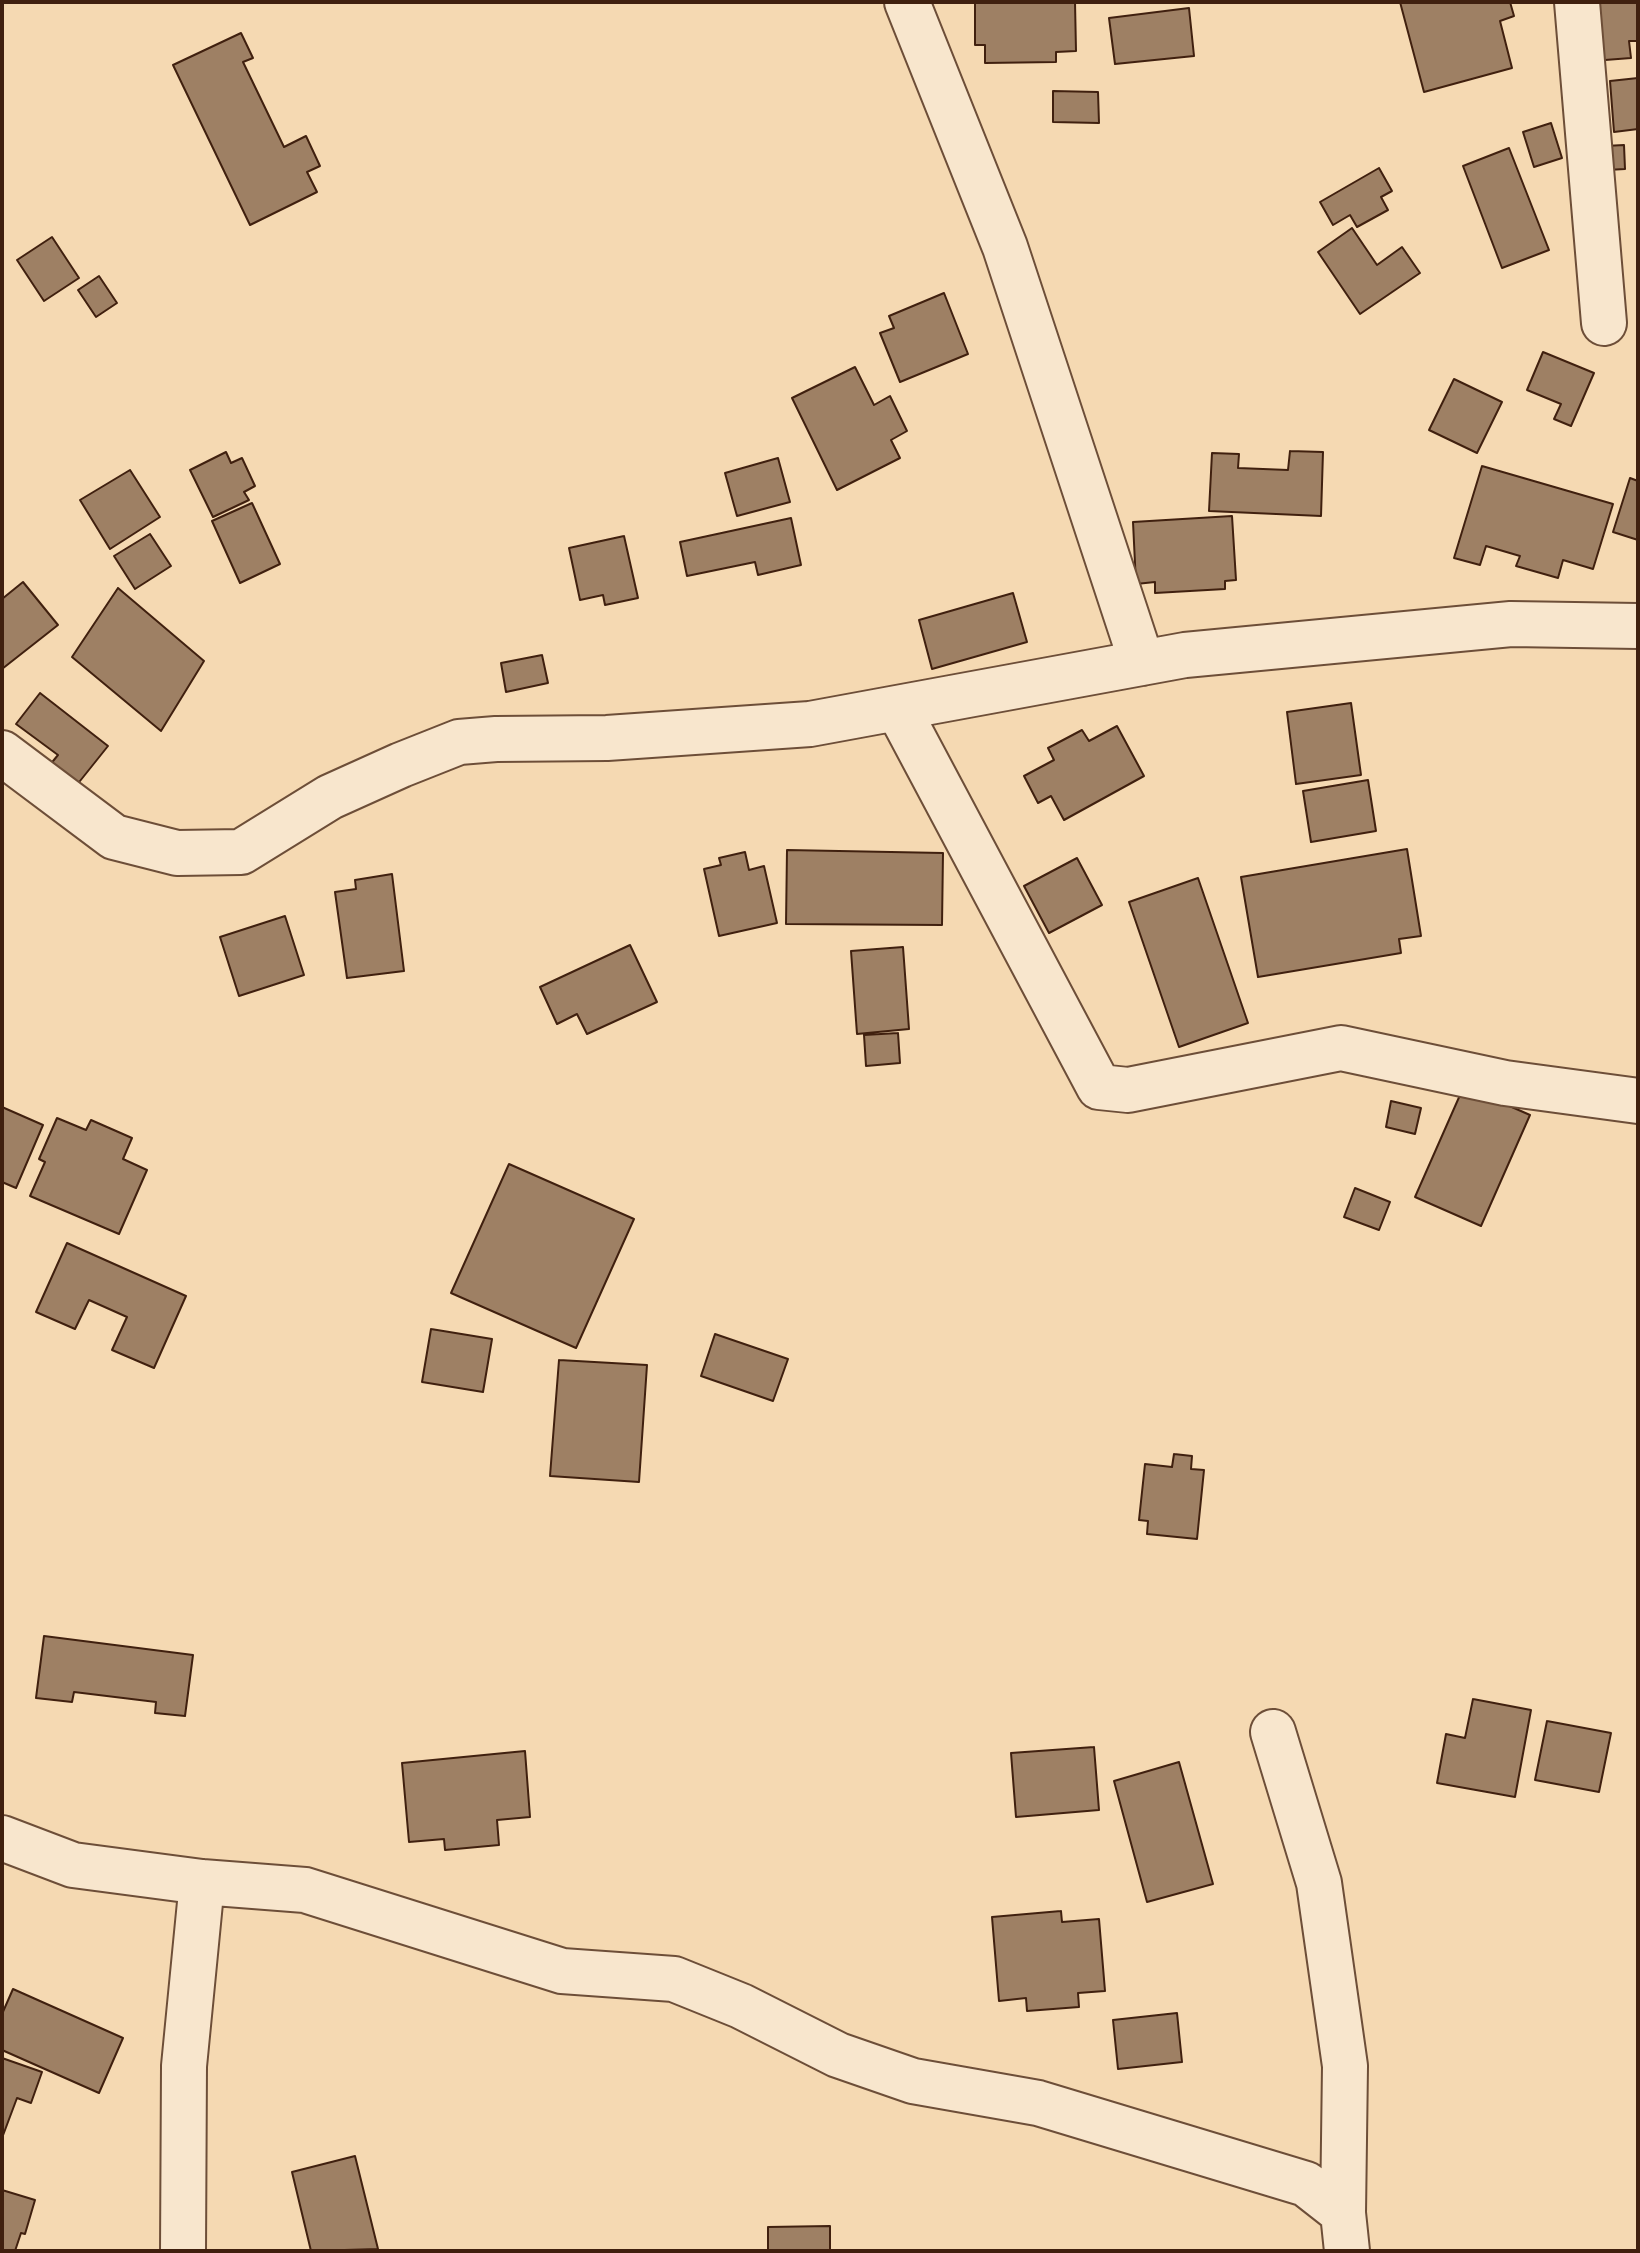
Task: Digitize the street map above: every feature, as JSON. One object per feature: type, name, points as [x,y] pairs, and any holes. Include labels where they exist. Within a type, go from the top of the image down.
[{"type":"street","points":[[907,2],[1005,247],[1142,663]]},
{"type":"street","points":[[1577,2],[1604,323]]},
{"type":"street","points":[[2,753],[114,837],[177,853],[241,852],[330,797],[459,742],[607,738],[810,724],[1185,655],[1511,624],[1638,626]]},
{"type":"street","points":[[898,709],[1099,1087],[1128,1090],[1341,1048],[1505,1083],[1638,1101]]},
{"type":"street","points":[[1273,1732],[1319,1883],[1345,2066],[1345,2232]]},
{"type":"street","points":[[2,1838],[73,1865],[202,1882],[305,1890],[562,1971],[674,1979],[741,2006],[838,2055],[913,2081],[1038,2103],[1306,2184],[1345,2232]]},
{"type":"street","points":[[183,2251],[184,2066],[202,1882]]},
{"type":"building","points":[[975,2],[1075,2],[1076,51],[1056,52],[1056,62],[985,63],[985,45],[975,45]]},
{"type":"building","points":[[1400,2],[1510,2],[1514,16],[1500,21],[1512,68],[1424,92]]},
{"type":"building","points":[[1588,2],[1638,2],[1638,41],[1629,41],[1631,58],[1592,61]]},
{"type":"building","points":[[1189,8],[1194,56],[1115,64],[1109,18]]},
{"type":"building","points":[[241,33],[253,58],[243,62],[284,147],[306,136],[320,166],[307,172],[317,192],[250,225],[173,65]]},
{"type":"building","points":[[1638,78],[1638,129],[1614,132],[1610,81]]},
{"type":"building","points":[[1053,91],[1098,92],[1099,123],[1053,122]]},
{"type":"building","points":[[1551,123],[1562,158],[1534,167],[1523,132]]},
{"type":"building","points":[[1624,145],[1625,169],[1607,170],[1605,146]]},
{"type":"building","points":[[1509,148],[1549,250],[1502,268],[1463,166]]},
{"type":"building","points":[[1379,168],[1392,191],[1381,197],[1388,210],[1357,227],[1350,215],[1333,225],[1320,202]]},
{"type":"building","points":[[1352,228],[1377,265],[1402,247],[1420,273],[1360,314],[1318,252]]},
{"type":"building","points":[[52,237],[79,278],[44,301],[17,260]]},
{"type":"building","points":[[99,276],[117,303],[96,317],[78,290]]},
{"type":"building","points":[[944,293],[968,354],[900,382],[880,333],[894,328],[889,316]]},
{"type":"building","points":[[1543,352],[1594,373],[1571,426],[1554,419],[1561,404],[1527,390]]},
{"type":"building","points":[[855,367],[874,405],[890,396],[907,431],[891,440],[900,458],[837,490],[792,398]]},
{"type":"building","points":[[1454,379],[1502,402],[1477,453],[1429,430]]},
{"type":"building","points":[[1290,451],[1323,452],[1321,516],[1209,511],[1212,453],[1239,454],[1238,468],[1288,470]]},
{"type":"building","points":[[226,452],[231,463],[242,458],[255,486],[244,492],[249,500],[213,517],[190,470]]},
{"type":"building","points":[[778,458],[790,502],[737,516],[725,473]]},
{"type":"building","points":[[1482,466],[1613,504],[1593,569],[1563,560],[1558,578],[1516,566],[1520,556],[1486,546],[1480,565],[1454,558]]},
{"type":"building","points":[[130,470],[160,517],[110,549],[80,500]]},
{"type":"building","points":[[1630,478],[1638,481],[1638,540],[1613,532]]},
{"type":"building","points":[[252,503],[280,564],[240,583],[212,521]]},
{"type":"building","points":[[1232,516],[1236,580],[1225,581],[1225,589],[1155,593],[1155,582],[1136,584],[1133,522]]},
{"type":"building","points":[[791,518],[801,565],[758,575],[755,562],[687,576],[680,542]]},
{"type":"building","points":[[150,534],[171,566],[135,589],[114,556]]},
{"type":"building","points":[[624,536],[638,598],[605,605],[603,595],[580,600],[569,548]]},
{"type":"building","points":[[23,582],[58,625],[2,669],[2,599]]},
{"type":"building","points":[[118,588],[204,661],[161,731],[72,657]]},
{"type":"building","points":[[1013,593],[1027,642],[932,669],[919,620]]},
{"type":"building","points":[[542,655],[548,683],[506,692],[501,663]]},
{"type":"building","points":[[40,693],[108,746],[76,786],[49,766],[58,755],[16,724]]},
{"type":"building","points":[[1351,703],[1361,775],[1296,784],[1287,712]]},
{"type":"building","points":[[1117,726],[1144,776],[1064,820],[1051,796],[1038,803],[1024,776],[1054,760],[1048,748],[1082,730],[1089,741]]},
{"type":"building","points":[[1368,780],[1376,831],[1311,842],[1303,791]]},
{"type":"building","points":[[1407,849],[1421,936],[1399,939],[1401,953],[1258,977],[1241,877]]},
{"type":"building","points":[[787,850],[943,853],[942,925],[786,924]]},
{"type":"building","points":[[745,852],[749,870],[764,866],[777,923],[719,936],[704,869],[721,865],[719,858]]},
{"type":"building","points":[[1077,858],[1102,905],[1049,933],[1024,886]]},
{"type":"building","points":[[392,874],[404,971],[347,978],[335,892],[356,889],[355,880]]},
{"type":"building","points":[[1198,878],[1248,1023],[1179,1047],[1129,902]]},
{"type":"building","points":[[285,916],[304,975],[239,996],[220,937]]},
{"type":"building","points":[[630,945],[657,1002],[587,1034],[577,1014],[557,1024],[540,987]]},
{"type":"building","points":[[903,947],[909,1029],[857,1034],[851,951]]},
{"type":"building","points":[[898,1033],[900,1063],[866,1066],[864,1035]]},
{"type":"building","points":[[1464,1086],[1530,1115],[1481,1226],[1415,1197]]},
{"type":"building","points":[[1391,1101],[1421,1108],[1415,1134],[1386,1127]]},
{"type":"building","points":[[2,1107],[43,1125],[16,1188],[2,1182]]},
{"type":"building","points":[[57,1118],[86,1130],[91,1120],[132,1138],[123,1159],[147,1170],[119,1234],[30,1196],[45,1162],[39,1159]]},
{"type":"building","points":[[509,1164],[634,1219],[576,1348],[451,1293]]},
{"type":"building","points":[[1355,1188],[1390,1202],[1379,1230],[1344,1217]]},
{"type":"building","points":[[67,1243],[186,1296],[154,1368],[112,1350],[127,1317],[89,1300],[75,1329],[36,1312]]},
{"type":"building","points":[[431,1329],[492,1339],[483,1392],[422,1382]]},
{"type":"building","points":[[715,1334],[788,1359],[773,1401],[701,1376]]},
{"type":"building","points":[[559,1360],[647,1365],[639,1482],[550,1476]]},
{"type":"building","points":[[1174,1454],[1192,1456],[1191,1469],[1204,1470],[1197,1539],[1147,1534],[1148,1521],[1139,1520],[1145,1464],[1172,1467]]},
{"type":"building","points":[[44,1636],[193,1655],[185,1716],[155,1713],[156,1702],[74,1692],[72,1702],[36,1698]]},
{"type":"building","points":[[1473,1699],[1531,1710],[1515,1797],[1437,1783],[1446,1734],[1465,1738]]},
{"type":"building","points":[[1547,1721],[1611,1733],[1599,1792],[1535,1780]]},
{"type":"building","points":[[1094,1747],[1099,1810],[1016,1817],[1011,1753]]},
{"type":"building","points":[[525,1751],[530,1817],[497,1820],[499,1845],[445,1850],[444,1839],[409,1842],[402,1763]]},
{"type":"building","points":[[1179,1762],[1213,1884],[1147,1902],[1114,1781]]},
{"type":"building","points":[[1061,1911],[1062,1922],[1099,1919],[1105,1991],[1078,1993],[1079,2007],[1027,2011],[1026,1998],[999,2001],[992,1917]]},
{"type":"building","points":[[13,1989],[123,2038],[99,2093],[2,2050],[2,2014]]},
{"type":"building","points":[[1177,2013],[1182,2062],[1118,2069],[1113,2020]]},
{"type":"building","points":[[2,2058],[42,2072],[31,2103],[17,2098],[2,2138]]},
{"type":"building","points":[[355,2156],[378,2249],[311,2251],[292,2172]]},
{"type":"building","points":[[2,2190],[35,2200],[25,2234],[21,2233],[15,2251],[2,2251]]},
{"type":"building","points":[[830,2226],[830,2251],[768,2251],[768,2227]]}]
